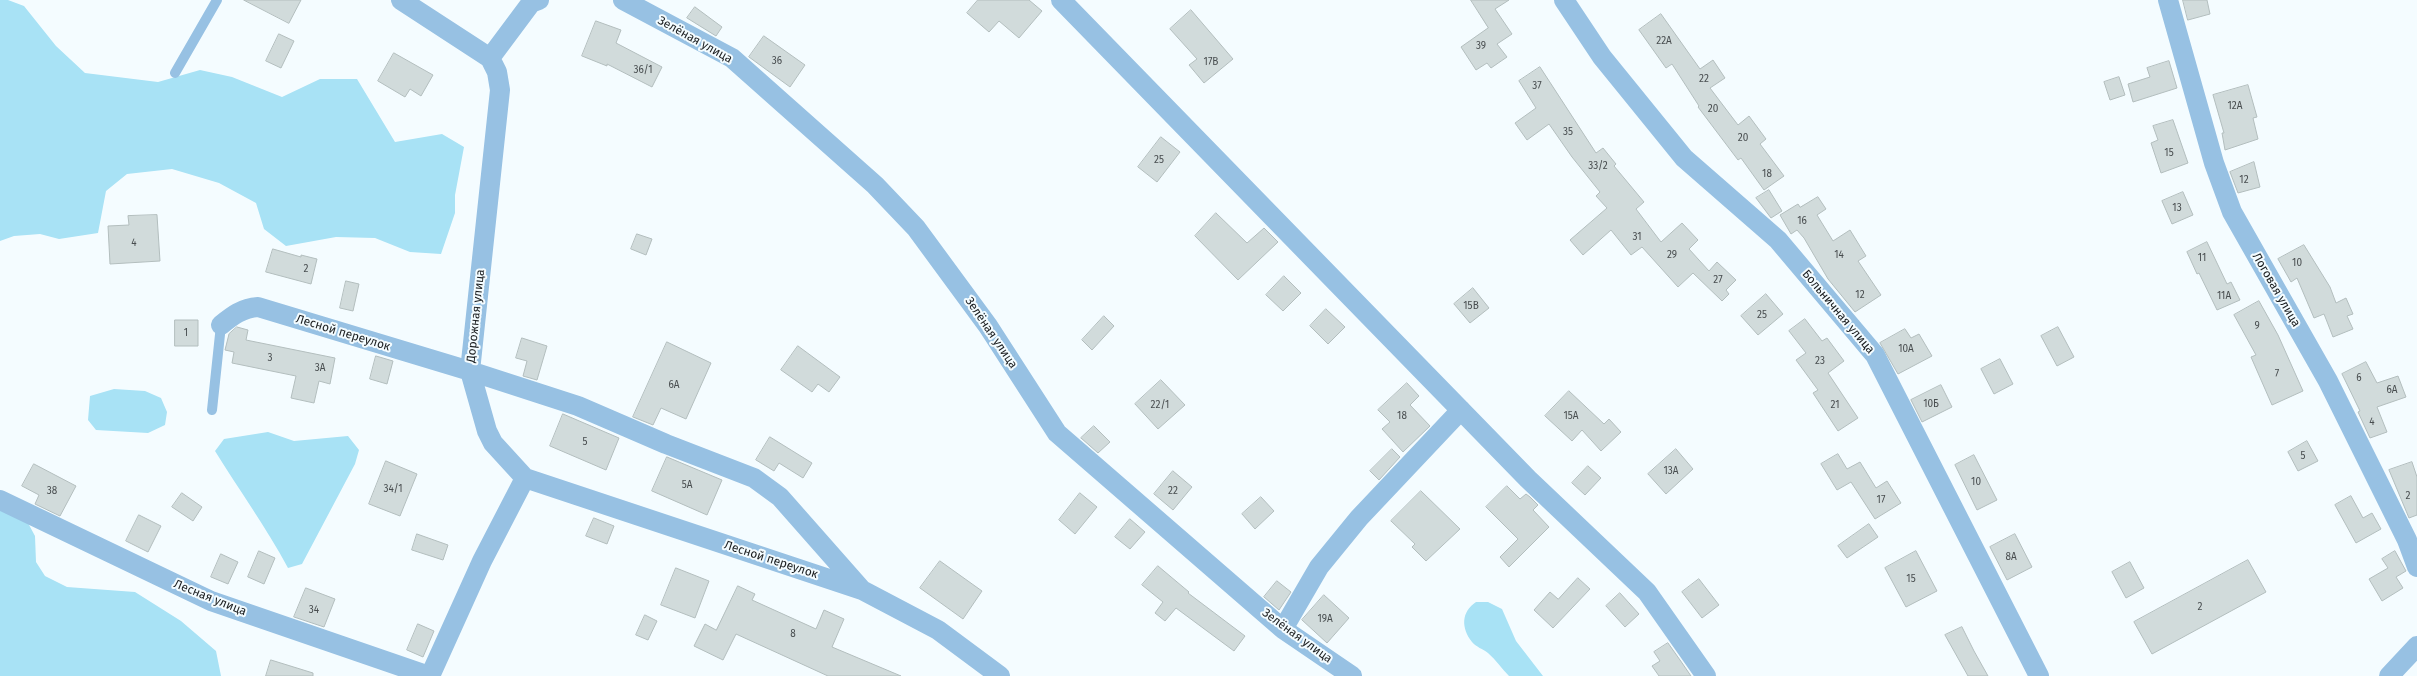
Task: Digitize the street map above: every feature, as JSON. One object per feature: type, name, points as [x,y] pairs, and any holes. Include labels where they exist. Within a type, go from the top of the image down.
[{"type":"street","points":[[400,0],[490,58],[531,3],[538,0]]},
{"type":"street","name":"Зелёная улица","points":[[623,0],[732,58],[876,185],[916,228],[988,326],[1057,433],[1283,629],[1352,676]]},
{"type":"street","points":[[1061,0],[1528,480],[1647,592],[1706,676]]},
{"type":"street","name":"Больничная улица","points":[[1564,0],[1602,57],[1684,158],[1778,240],[1875,355],[2038,676]]},
{"type":"street","name":"Логовая улица","points":[[2168,0],[2214,163],[2232,212],[2328,381],[2407,540],[2417,566]]},
{"type":"street","name":"Дорожная улица","points":[[490,58],[497,72],[500,90],[470,371],[487,430],[493,443],[525,478]]},
{"type":"street","name":"Лесной переулок","points":[[221,326],[239,312],[248,308],[258,307],[470,371],[578,406],[666,444],[754,478],[780,497],[862,590]]},
{"type":"street","points":[[1283,629],[1319,567],[1359,518],[1461,410]]},
{"type":"street","points":[[429,676],[482,561],[525,478]]},
{"type":"street","name":"Лесной переулок","points":[[525,478],[862,590],[938,630],[1000,676]]},
{"type":"street","name":"Лесная улица","points":[[0,500],[211,601],[429,676]]},
{"type":"street","points":[[2388,676],[2417,646]]},
{"type":"lane","points":[[175,72],[217,0]]},
{"type":"lane","points":[[212,410],[221,326]]},
{"type":"shaded area","points":[[0,0],[8,0],[24,6],[56,46],[85,73],[158,82],[200,70],[232,77],[282,97],[320,79],[357,79],[395,142],[442,134],[464,147],[455,195],[455,213],[441,254],[410,252],[375,238],[336,237],[286,246],[264,229],[256,203],[219,183],[172,169],[127,174],[106,191],[98,233],[59,239],[40,234],[14,236],[0,241]]},
{"type":"shaded area","points":[[114,389],[145,391],[161,398],[167,412],[165,425],[148,433],[96,430],[88,420],[90,396]]},
{"type":"shaded area","points":[[268,432],[294,441],[348,436],[359,450],[355,464],[302,564],[288,568],[262,523],[215,451],[224,439]]},
{"type":"shaded area","points":[[0,505],[21,510],[35,536],[36,562],[45,576],[67,587],[135,592],[181,621],[216,651],[221,676],[0,676]]},
{"type":"shaded area","points":[[1476,602],[1488,602],[1502,609],[1516,641],[1543,676],[1509,676],[1488,653],[1472,642],[1464,626],[1464,620],[1468,610]]},
{"type":"building","points":[[244,0],[301,0],[289,23]]},
{"type":"building","points":[[978,0],[1029,0],[1042,11],[1019,38],[999,21],[989,32],[967,13]]},
{"type":"building","points":[[1471,0],[1509,0],[1495,9],[1512,34],[1497,44],[1507,57],[1491,68],[1487,63],[1476,70],[1461,47],[1488,28]]},
{"type":"building","points":[[2183,0],[2207,0],[2210,14],[2188,20]]},
{"type":"building","points":[[695,7],[722,27],[716,36],[687,18]]},
{"type":"building","points":[[1191,10],[1233,59],[1204,83],[1189,65],[1197,59],[1170,29]]},
{"type":"building","points":[[1661,14],[1700,69],[1713,60],[1725,78],[1710,88],[1738,125],[1749,116],[1766,139],[1760,144],[1784,176],[1764,190],[1741,158],[1738,160],[1698,107],[1672,64],[1666,68],[1639,30]]},
{"type":"building","points":[[596,21],[621,30],[616,43],[662,67],[652,87],[607,64],[607,66],[582,56]]},
{"type":"building","points":[[279,34],[294,41],[281,68],[266,61]]},
{"type":"building","points":[[764,36],[805,65],[790,87],[749,57]]},
{"type":"building","points":[[394,53],[433,75],[421,96],[410,89],[405,97],[378,81]]},
{"type":"building","points":[[2169,61],[2177,88],[2133,102],[2128,84],[2150,77],[2147,68]]},
{"type":"building","points":[[1540,67],[1596,153],[1603,148],[1616,164],[1614,166],[1644,202],[1636,209],[1661,242],[1682,223],[1698,240],[1689,249],[1709,271],[1717,262],[1736,280],[1726,290],[1729,294],[1722,301],[1693,273],[1678,287],[1642,247],[1631,255],[1611,230],[1583,255],[1570,240],[1607,208],[1596,196],[1600,192],[1549,124],[1527,140],[1515,123],[1536,108],[1519,81]]},
{"type":"building","points":[[2119,77],[2125,95],[2110,100],[2104,82]]},
{"type":"building","points":[[2248,85],[2257,117],[2253,118],[2258,139],[2225,150],[2222,133],[2224,133],[2213,95]]},
{"type":"building","points":[[2173,120],[2188,163],[2161,173],[2151,143],[2158,140],[2153,126]]},
{"type":"building","points":[[1161,137],[1180,152],[1157,182],[1138,167]]},
{"type":"building","points":[[2254,162],[2260,187],[2238,193],[2230,172]]},
{"type":"building","points":[[1769,190],[1782,211],[1771,218],[1756,198]]},
{"type":"building","points":[[2183,192],[2193,215],[2172,224],[2162,201]]},
{"type":"building","points":[[1818,197],[1826,209],[1817,215],[1833,241],[1850,230],[1866,256],[1858,261],[1881,295],[1855,312],[1828,279],[1804,238],[1797,230],[1791,234],[1780,215],[1798,204],[1800,207]]},
{"type":"building","points":[[1216,213],[1247,243],[1264,228],[1278,242],[1238,280],[1195,236]]},
{"type":"building","points":[[157,215],[160,261],[110,264],[108,226],[129,225],[128,216]]},
{"type":"building","points":[[637,234],[652,239],[646,255],[631,249]]},
{"type":"building","points":[[2207,242],[2227,284],[2231,282],[2240,300],[2217,310],[2187,252]]},
{"type":"building","points":[[2304,245],[2330,287],[2336,303],[2346,298],[2353,314],[2347,316],[2353,329],[2333,337],[2324,314],[2314,318],[2297,278],[2291,282],[2278,259]]},
{"type":"building","points":[[273,249],[301,257],[301,255],[317,259],[311,284],[266,272]]},
{"type":"building","points":[[1284,276],[1301,293],[1283,311],[1266,295]]},
{"type":"building","points":[[346,281],[359,284],[353,311],[340,308]]},
{"type":"building","points":[[1473,288],[1489,308],[1470,323],[1454,304]]},
{"type":"building","points":[[1766,294],[1783,314],[1758,335],[1741,316]]},
{"type":"building","points":[[2259,301],[2278,335],[2303,391],[2272,405],[2251,357],[2256,355],[2234,315]]},
{"type":"building","points":[[1326,309],[1345,327],[1328,344],[1310,326]]},
{"type":"building","points":[[1104,316],[1114,326],[1092,350],[1082,340]]},
{"type":"building","points":[[1805,319],[1822,341],[1827,338],[1844,361],[1828,373],[1858,418],[1838,431],[1813,393],[1818,390],[1796,360],[1806,353],[1789,331]]},
{"type":"building","points":[[175,320],[198,320],[198,346],[175,346]]},
{"type":"building","points":[[237,327],[248,330],[246,340],[335,358],[330,384],[319,381],[314,403],[291,398],[296,376],[232,363],[234,352],[225,350],[229,334]]},
{"type":"building","points":[[2058,327],[2074,357],[2057,366],[2041,336]]},
{"type":"building","points":[[1905,329],[1911,338],[1919,334],[1932,356],[1898,374],[1880,343]]},
{"type":"building","points":[[522,338],[547,346],[537,380],[523,376],[527,361],[516,358]]},
{"type":"building","points":[[667,342],[711,363],[686,419],[661,408],[653,425],[633,417]]},
{"type":"building","points":[[798,346],[840,377],[829,392],[818,384],[812,392],[781,370]]},
{"type":"building","points":[[376,356],[393,361],[387,384],[370,379]]},
{"type":"building","points":[[2000,359],[2013,384],[1994,394],[1981,369]]},
{"type":"building","points":[[2366,362],[2377,383],[2398,376],[2406,397],[2377,407],[2387,432],[2370,438],[2358,412],[2360,411],[2342,374]]},
{"type":"building","points":[[1161,380],[1185,405],[1158,429],[1135,404]]},
{"type":"building","points":[[1407,383],[1419,396],[1410,405],[1430,426],[1403,452],[1382,429],[1390,422],[1378,410]]},
{"type":"building","points":[[1941,385],[1952,407],[1922,422],[1911,400]]},
{"type":"building","points":[[1569,391],[1604,424],[1609,419],[1621,432],[1601,451],[1582,430],[1572,441],[1545,416]]},
{"type":"building","points":[[563,414],[619,438],[606,470],[550,446]]},
{"type":"building","points":[[1094,426],[1110,442],[1098,453],[1081,438]]},
{"type":"building","points":[[770,437],[812,463],[803,478],[779,463],[774,471],[756,460]]},
{"type":"building","points":[[2307,441],[2318,461],[2298,471],[2288,452]]},
{"type":"building","points":[[1392,449],[1400,457],[1379,480],[1370,471]]},
{"type":"building","points":[[1676,449],[1693,469],[1666,494],[1648,474]]},
{"type":"building","points":[[1838,454],[1847,469],[1860,462],[1876,488],[1887,481],[1901,503],[1875,519],[1851,482],[1837,490],[1821,464]]},
{"type":"building","points":[[1974,455],[1997,500],[1977,510],[1955,465]]},
{"type":"building","points":[[667,457],[722,480],[707,515],[652,491]]},
{"type":"building","points":[[386,461],[417,474],[400,516],[369,504]]},
{"type":"building","points":[[2412,462],[2417,477],[2417,515],[2409,518],[2389,470]]},
{"type":"building","points":[[34,464],[76,486],[60,516],[35,504],[39,495],[22,486]]},
{"type":"building","points":[[1588,466],[1601,478],[1585,495],[1572,483]]},
{"type":"building","points":[[1173,471],[1192,487],[1173,510],[1154,494]]},
{"type":"building","points":[[1507,486],[1520,499],[1526,494],[1530,497],[1538,505],[1533,510],[1549,527],[1509,567],[1500,557],[1518,539],[1486,507]]},
{"type":"building","points":[[1421,491],[1460,529],[1426,561],[1412,547],[1415,544],[1391,521]]},
{"type":"building","points":[[182,493],[202,507],[193,521],[172,507]]},
{"type":"building","points":[[1080,493],[1097,507],[1075,534],[1059,520]]},
{"type":"building","points":[[2351,496],[2363,518],[2372,513],[2381,529],[2356,543],[2335,505]]},
{"type":"building","points":[[1261,497],[1274,511],[1255,529],[1242,514]]},
{"type":"building","points":[[139,515],[161,526],[148,552],[126,541]]},
{"type":"building","points":[[594,518],[614,526],[607,544],[586,536]]},
{"type":"building","points":[[1130,519],[1145,532],[1130,549],[1115,537]]},
{"type":"building","points":[[1869,524],[1878,537],[1847,558],[1838,546]]},
{"type":"building","points":[[417,534],[448,545],[443,560],[412,550]]},
{"type":"building","points":[[2015,534],[2032,567],[2007,580],[1990,547]]},
{"type":"building","points":[[259,551],[275,558],[264,584],[248,577]]},
{"type":"building","points":[[1916,551],[1937,591],[1906,607],[1885,568]]},
{"type":"building","points":[[2395,551],[2406,571],[2396,577],[2403,588],[2382,601],[2369,579],[2388,568],[2382,559]]},
{"type":"building","points":[[221,554],[238,562],[228,584],[211,577]]},
{"type":"building","points":[[2248,560],[2266,592],[2152,654],[2134,622]]},
{"type":"building","points":[[940,561],[982,591],[963,619],[920,588]]},
{"type":"building","points":[[2130,562],[2144,588],[2126,598],[2112,572]]},
{"type":"building","points":[[1158,566],[1188,593],[1245,636],[1234,651],[1176,608],[1165,621],[1155,613],[1163,602],[1142,585]]},
{"type":"building","points":[[676,568],[709,581],[695,618],[661,605]]},
{"type":"building","points":[[1578,578],[1590,589],[1553,628],[1534,610],[1550,592],[1558,599]]},
{"type":"building","points":[[1699,579],[1719,605],[1702,618],[1682,592]]},
{"type":"building","points":[[1277,581],[1291,592],[1279,610],[1264,597]]},
{"type":"building","points":[[738,586],[755,594],[752,600],[816,629],[824,610],[844,619],[832,647],[901,676],[828,676],[736,634],[723,660],[694,646],[705,624],[716,630]]},
{"type":"building","points":[[306,588],[335,599],[324,627],[294,617]]},
{"type":"building","points":[[1620,593],[1639,614],[1625,627],[1606,606]]},
{"type":"building","points":[[1324,595],[1349,618],[1327,643],[1302,620]]},
{"type":"building","points":[[645,615],[657,621],[648,640],[636,635]]},
{"type":"building","points":[[418,624],[434,631],[423,657],[407,650]]},
{"type":"building","points":[[1962,627],[1988,676],[1968,676],[1945,635]]},
{"type":"building","points":[[1668,643],[1691,676],[1659,676],[1652,666],[1660,661],[1654,652]]},
{"type":"building","points":[[271,660],[313,673],[313,676],[266,676]]}]
